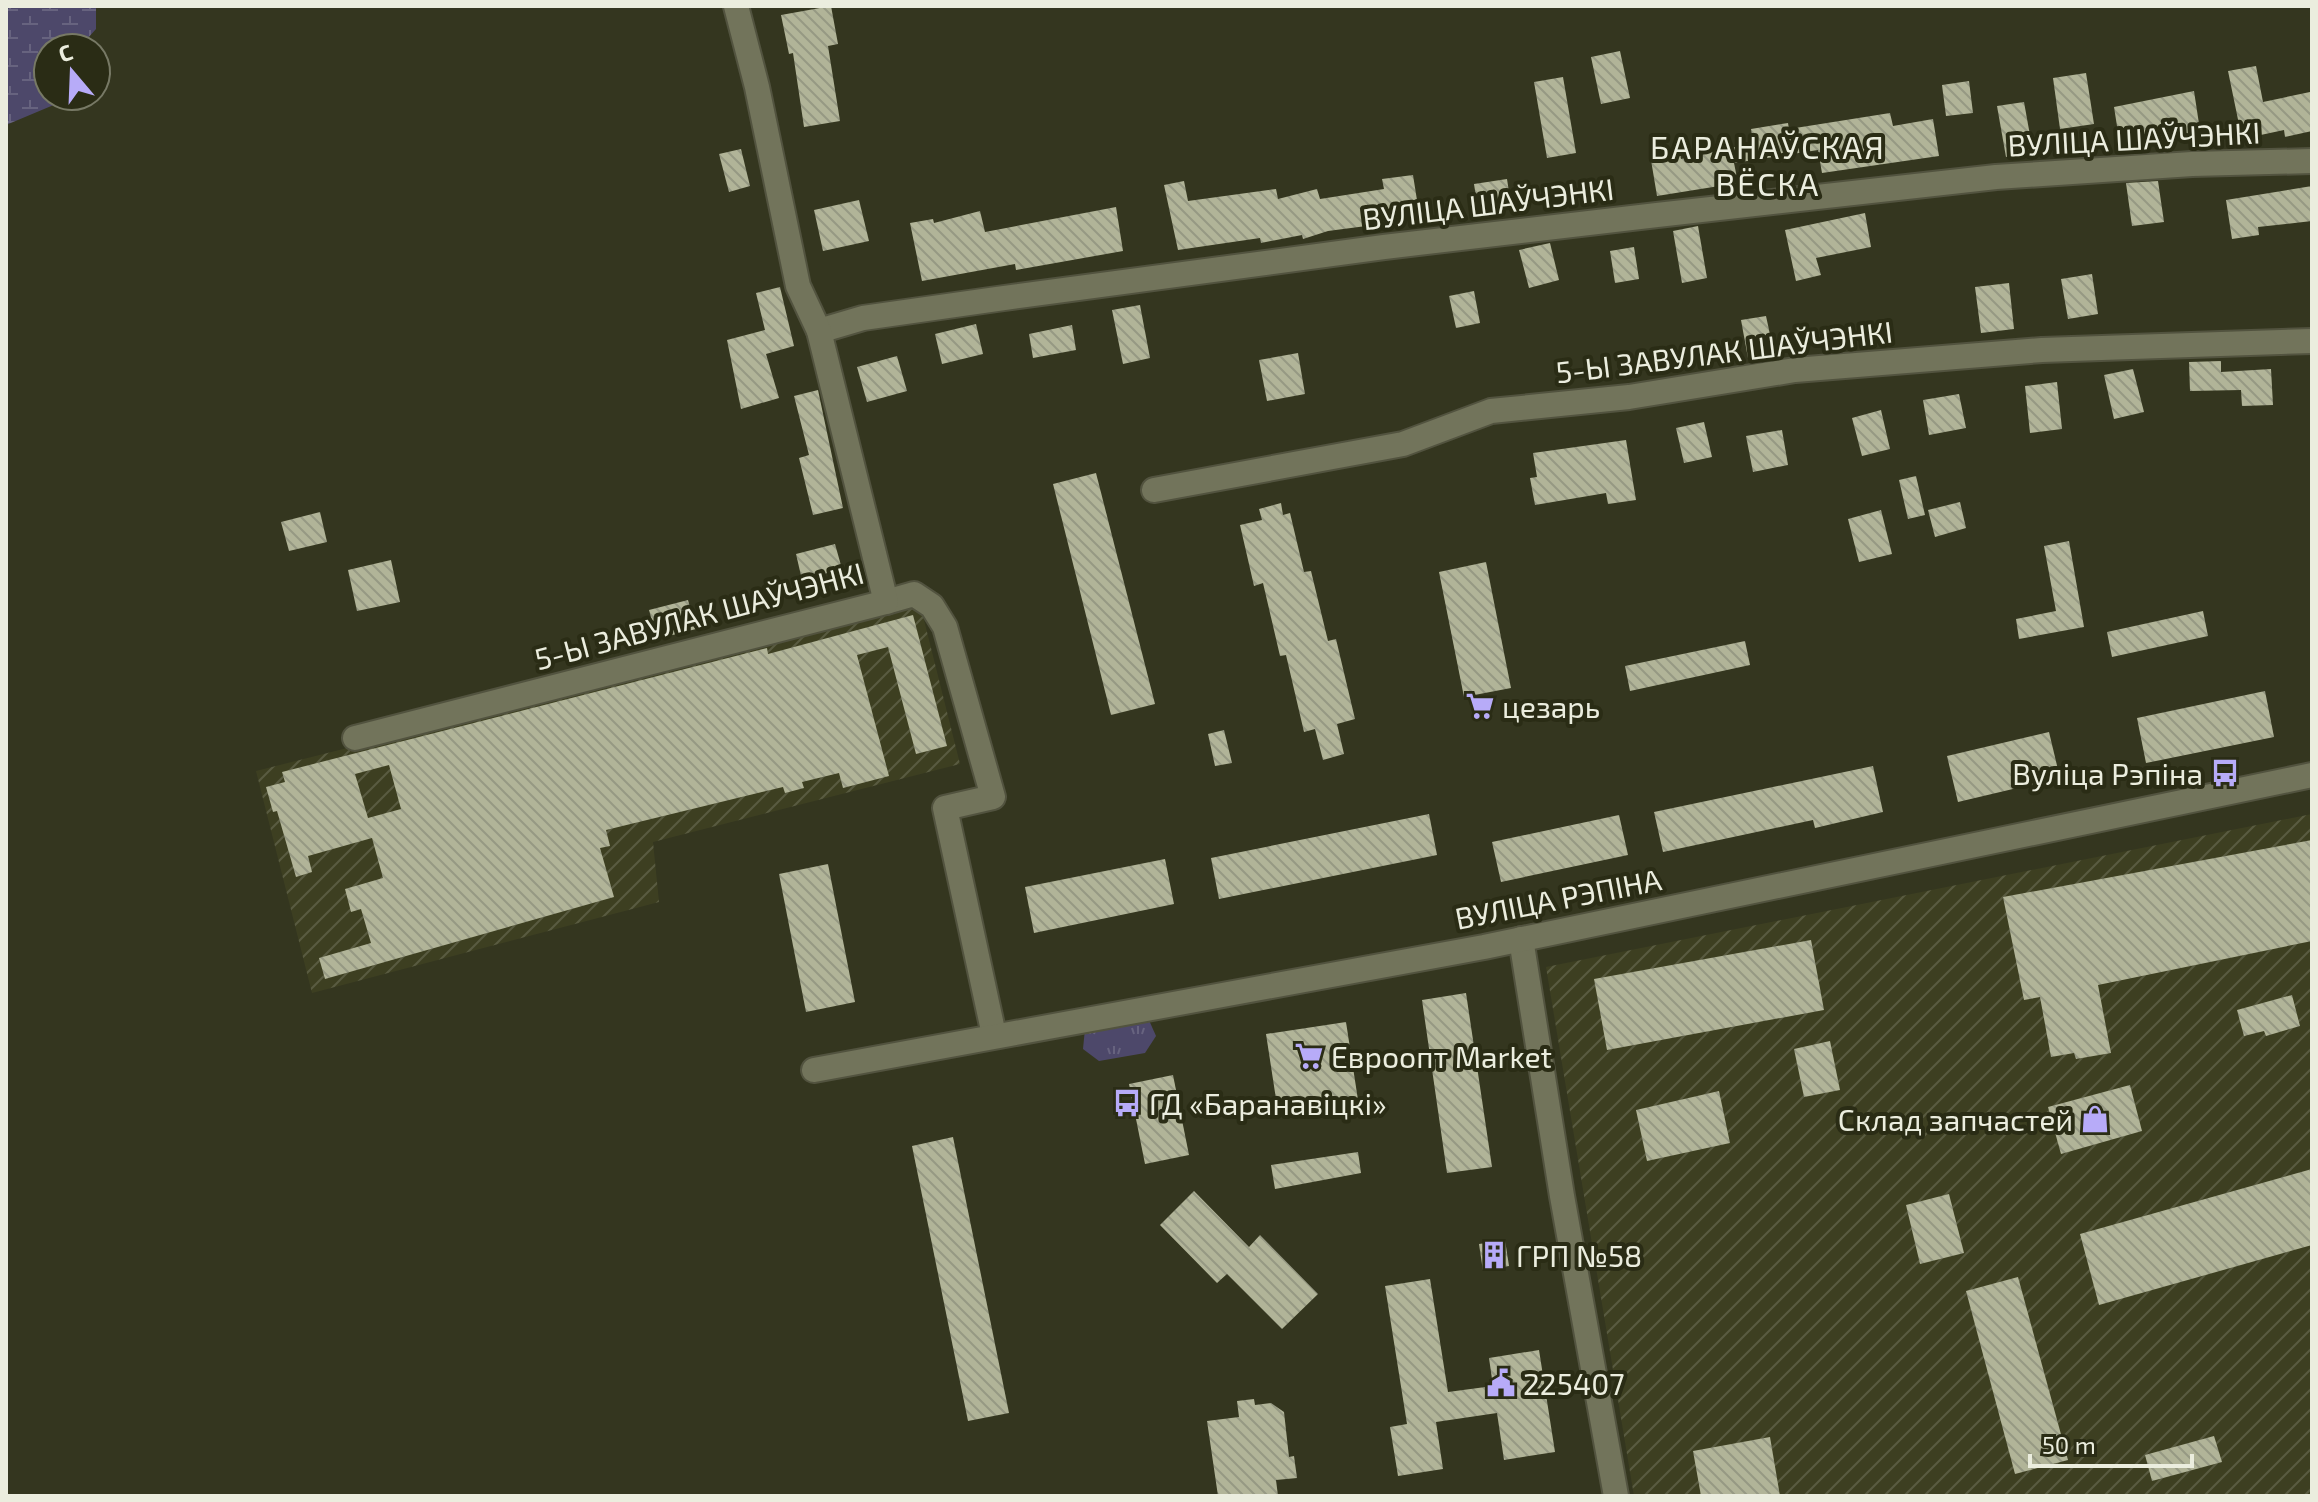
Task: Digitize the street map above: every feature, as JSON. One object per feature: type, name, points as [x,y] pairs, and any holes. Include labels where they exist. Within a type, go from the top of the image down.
[{"type":"street","name":"5-Ы ЗАВУЛАК ШАЎЧЭНКІ","points":[[355,738],[886,602],[819,331],[798,286],[757,87],[736,6]]},
{"type":"street","name":"ВУЛІЦА ШАЎЧЭНКІ","points":[[819,331],[863,318],[1013,296],[1657,215],[1996,177],[2192,164],[2312,161]]},
{"type":"street","name":"5-Ы ЗАВУЛАК ШАЎЧЭНКІ","points":[[1154,490],[1403,444],[1491,411],[1629,397],[1795,370],[2042,350],[2312,341]]},
{"type":"street","points":[[886,602],[914,594],[932,606],[945,627],[993,797],[945,808],[994,1035]]},
{"type":"street","name":"ВУЛІЦА РЭПІНА","points":[[814,1070],[1521,939],[2312,775]]},
{"type":"street","points":[[1521,939],[1562,1196],[1616,1496]]},
{"type":"shaded area","points":[[920,604],[960,764],[653,842],[659,902],[312,993],[256,771]]},
{"type":"shaded area","points":[[2312,814],[2312,1496],[1634,1496],[1546,967]]},
{"type":"green space","points":[[6,6],[96,6],[93,32],[32,32],[32,112],[37,112],[6,125]]},
{"type":"green space","points":[[1148,1018],[1156,1036],[1145,1053],[1099,1061],[1083,1049],[1085,1029]]},
{"type":"building","points":[[831,6],[838,44],[828,46],[840,121],[804,127],[793,53],[789,54],[781,15]]},
{"type":"building","points":[[1620,51],[1630,98],[1601,104],[1591,57]]},
{"type":"building","points":[[2256,66],[2263,102],[2310,92],[2312,131],[2285,137],[2284,130],[2242,139],[2228,71]]},
{"type":"building","points":[[2086,73],[2094,124],[2060,129],[2053,78]]},
{"type":"building","points":[[1563,77],[1576,153],[1547,158],[1534,82]]},
{"type":"building","points":[[1969,81],[1973,113],[1946,116],[1942,85]]},
{"type":"building","points":[[2194,91],[2201,137],[2120,145],[2114,107]]},
{"type":"building","points":[[2024,102],[2033,152],[2006,157],[1997,106]]},
{"type":"building","points":[[1890,113],[1893,126],[1933,119],[1939,156],[1822,173],[1818,150],[1734,163],[1738,183],[1657,196],[1650,154],[1680,149],[1681,159],[1753,143],[1751,129],[1788,123],[1789,129]]},
{"type":"building","points":[[741,149],[750,186],[729,192],[719,154]]},
{"type":"building","points":[[1413,175],[1420,219],[1328,231],[1303,239],[1302,235],[1261,243],[1260,238],[1178,250],[1164,185],[1184,181],[1188,201],[1276,189],[1278,199],[1317,189],[1320,199],[1384,189],[1382,179]]},
{"type":"building","points":[[1507,179],[1511,205],[1478,210],[1474,184]]},
{"type":"building","points":[[2158,181],[2164,222],[2132,226],[2126,183]]},
{"type":"building","points":[[2312,186],[2312,221],[2258,227],[2259,235],[2232,239],[2226,200]]},
{"type":"building","points":[[859,200],[869,241],[823,251],[814,210]]},
{"type":"building","points":[[1116,207],[1123,251],[1016,270],[1015,264],[922,281],[910,223],[933,219],[934,223],[980,211],[985,232]]},
{"type":"building","points":[[1865,213],[1871,247],[1816,258],[1821,275],[1796,281],[1785,230]]},
{"type":"building","points":[[1698,226],[1707,278],[1682,283],[1673,231]]},
{"type":"building","points":[[1550,243],[1559,280],[1529,288],[1519,250]]},
{"type":"building","points":[[1634,247],[1639,279],[1615,283],[1610,251]]},
{"type":"building","points":[[2092,274],[2098,314],[2068,319],[2061,279]]},
{"type":"building","points":[[2009,283],[2014,329],[1981,333],[1975,287]]},
{"type":"building","points":[[780,287],[794,346],[766,354],[779,398],[741,409],[727,340],[765,330],[756,293]]},
{"type":"building","points":[[1474,291],[1480,323],[1456,328],[1449,296]]},
{"type":"building","points":[[1140,305],[1150,358],[1123,364],[1112,310]]},
{"type":"building","points":[[1766,316],[1774,353],[1748,358],[1741,320]]},
{"type":"building","points":[[976,324],[983,354],[942,364],[935,334]]},
{"type":"building","points":[[1072,325],[1076,350],[1033,358],[1029,334]]},
{"type":"building","points":[[1298,353],[1305,394],[1267,401],[1259,360]]},
{"type":"building","points":[[897,356],[907,391],[867,402],[857,367]]},
{"type":"building","points":[[2221,361],[2221,372],[2271,369],[2273,405],[2242,406],[2241,390],[2190,391],[2189,362]]},
{"type":"building","points":[[2133,369],[2144,412],[2114,419],[2104,375]]},
{"type":"building","points":[[2057,382],[2062,429],[2030,433],[2025,386]]},
{"type":"building","points":[[818,390],[843,508],[813,515],[799,458],[809,455],[794,396]]},
{"type":"building","points":[[1959,394],[1966,428],[1929,435],[1923,400]]},
{"type":"building","points":[[1881,410],[1890,449],[1862,456],[1852,418]]},
{"type":"building","points":[[1704,422],[1712,457],[1684,463],[1676,428]]},
{"type":"building","points":[[1782,430],[1788,465],[1753,472],[1746,436]]},
{"type":"building","points":[[1626,440],[1636,500],[1608,504],[1606,493],[1535,505],[1530,478],[1537,477],[1533,453]]},
{"type":"building","points":[[1096,473],[1155,704],[1111,715],[1053,484]]},
{"type":"building","points":[[1916,476],[1925,515],[1908,519],[1899,480]]},
{"type":"building","points":[[1960,502],[1966,528],[1935,537],[1928,510]]},
{"type":"building","points":[[1281,503],[1283,515],[1290,513],[1304,572],[1311,571],[1328,641],[1336,639],[1355,719],[1337,724],[1344,754],[1323,760],[1315,729],[1304,732],[1286,655],[1280,656],[1263,583],[1254,586],[1240,525],[1262,520],[1259,509]]},
{"type":"building","points":[[1881,510],[1892,554],[1859,562],[1848,519]]},
{"type":"building","points":[[320,512],[327,542],[289,551],[281,522]]},
{"type":"building","points":[[2069,541],[2084,627],[2019,639],[2016,619],[2056,611],[2044,546]]},
{"type":"building","points":[[835,544],[842,569],[802,580],[796,554]]},
{"type":"building","points":[[391,560],[400,602],[357,611],[348,570]]},
{"type":"building","points":[[1486,562],[1511,688],[1464,697],[1439,572]]},
{"type":"building","points":[[688,600],[696,629],[657,639],[649,610]]},
{"type":"building","points":[[2203,611],[2208,636],[2112,657],[2107,632]]},
{"type":"building","points":[[913,615],[947,746],[916,754],[888,647],[857,655],[889,776],[843,788],[839,773],[802,782],[804,788],[785,793],[783,787],[606,830],[610,846],[600,848],[614,897],[325,979],[319,958],[371,943],[361,909],[351,912],[345,889],[383,878],[372,838],[308,856],[312,872],[296,877],[277,811],[273,812],[266,787],[285,782],[282,772],[767,648],[768,654]],"holes":[[[389,765],[401,809],[368,818],[355,774]]]},
{"type":"building","points":[[1745,641],[1750,665],[1630,691],[1625,666]]},
{"type":"building","points":[[2265,691],[2274,737],[2146,763],[2137,718]]},
{"type":"building","points":[[1224,730],[1232,763],[1215,766],[1208,734]]},
{"type":"building","points":[[2049,732],[2060,778],[1958,802],[1947,756]]},
{"type":"building","points":[[1873,766],[1883,812],[1815,828],[1813,820],[1663,852],[1654,812]]},
{"type":"building","points":[[1429,814],[1437,855],[1219,899],[1211,858]]},
{"type":"building","points":[[1619,815],[1628,855],[1501,882],[1492,842]]},
{"type":"building","points":[[2312,840],[2312,941],[2098,985],[2111,1053],[2076,1059],[2074,1053],[2051,1057],[2040,997],[2024,1000],[2003,897]]},
{"type":"building","points":[[1165,859],[1174,904],[1034,933],[1025,887]]},
{"type":"building","points":[[828,864],[855,1002],[806,1012],[779,874]]},
{"type":"building","points":[[1811,940],[1824,1010],[1607,1050],[1594,979]]},
{"type":"building","points":[[1466,993],[1492,1167],[1447,1173],[1422,1000]]},
{"type":"building","points":[[2292,995],[2300,1026],[2266,1036],[2264,1031],[2244,1036],[2237,1010]]},
{"type":"building","points":[[1346,1022],[1358,1100],[1278,1112],[1266,1034]]},
{"type":"building","points":[[1830,1041],[1840,1090],[1804,1097],[1794,1049]]},
{"type":"building","points":[[1173,1075],[1189,1155],[1145,1164],[1129,1084]]},
{"type":"building","name":"Склад запчастей","points":[[2130,1085],[2142,1131],[2061,1154],[2048,1107]]},
{"type":"building","points":[[1719,1091],[1730,1143],[1647,1161],[1636,1110]]},
{"type":"building","points":[[953,1137],[1009,1413],[968,1421],[912,1146]]},
{"type":"building","points":[[1358,1152],[1361,1173],[1275,1189],[1271,1165]]},
{"type":"building","points":[[2312,1169],[2312,1245],[2099,1305],[2080,1234]]},
{"type":"building","points":[[1194,1191],[1249,1247],[1260,1235],[1318,1294],[1282,1329],[1227,1274],[1217,1283],[1160,1225]]},
{"type":"building","points":[[1949,1194],[1964,1253],[1920,1264],[1906,1205]]},
{"type":"building","name":"ГРП №58","points":[[1505,1240],[1509,1266],[1483,1271],[1479,1244]]},
{"type":"building","points":[[2018,1277],[2068,1460],[2015,1474],[1966,1291]]},
{"type":"building","points":[[1430,1279],[1448,1392],[1493,1386],[1489,1358],[1539,1350],[1555,1452],[1504,1460],[1497,1413],[1436,1422],[1443,1469],[1398,1476],[1390,1427],[1407,1424],[1385,1286]]},
{"type":"building","points":[[1254,1399],[1255,1405],[1271,1403],[1284,1412],[1289,1457],[1294,1456],[1297,1478],[1276,1480],[1278,1496],[1218,1496],[1207,1421],[1239,1417],[1237,1401]]},
{"type":"building","points":[[2214,1436],[2222,1462],[2152,1481],[2145,1455]]},
{"type":"building","points":[[1770,1437],[1780,1496],[1701,1496],[1693,1451]]},
{"type":"place","name":"цезарь","points":[[1480,706]]},
{"type":"place","name":"Вуліца Рэпіна","points":[[2225,773]]},
{"type":"place","name":"Евроопт Market","points":[[1309,1056]]},
{"type":"place","name":"ГД «Баранавіцкі»","points":[[1127,1103]]},
{"type":"place","name":"Склад запчастей","points":[[2095,1119]]},
{"type":"place","name":"ГРП №58","points":[[1494,1255]]},
{"type":"place","name":"225407","points":[[1501,1383]]},
{"type":"district","name":"БАРАНАЎСКАЯ ВЁСКА","points":[[1768,164]]}]
